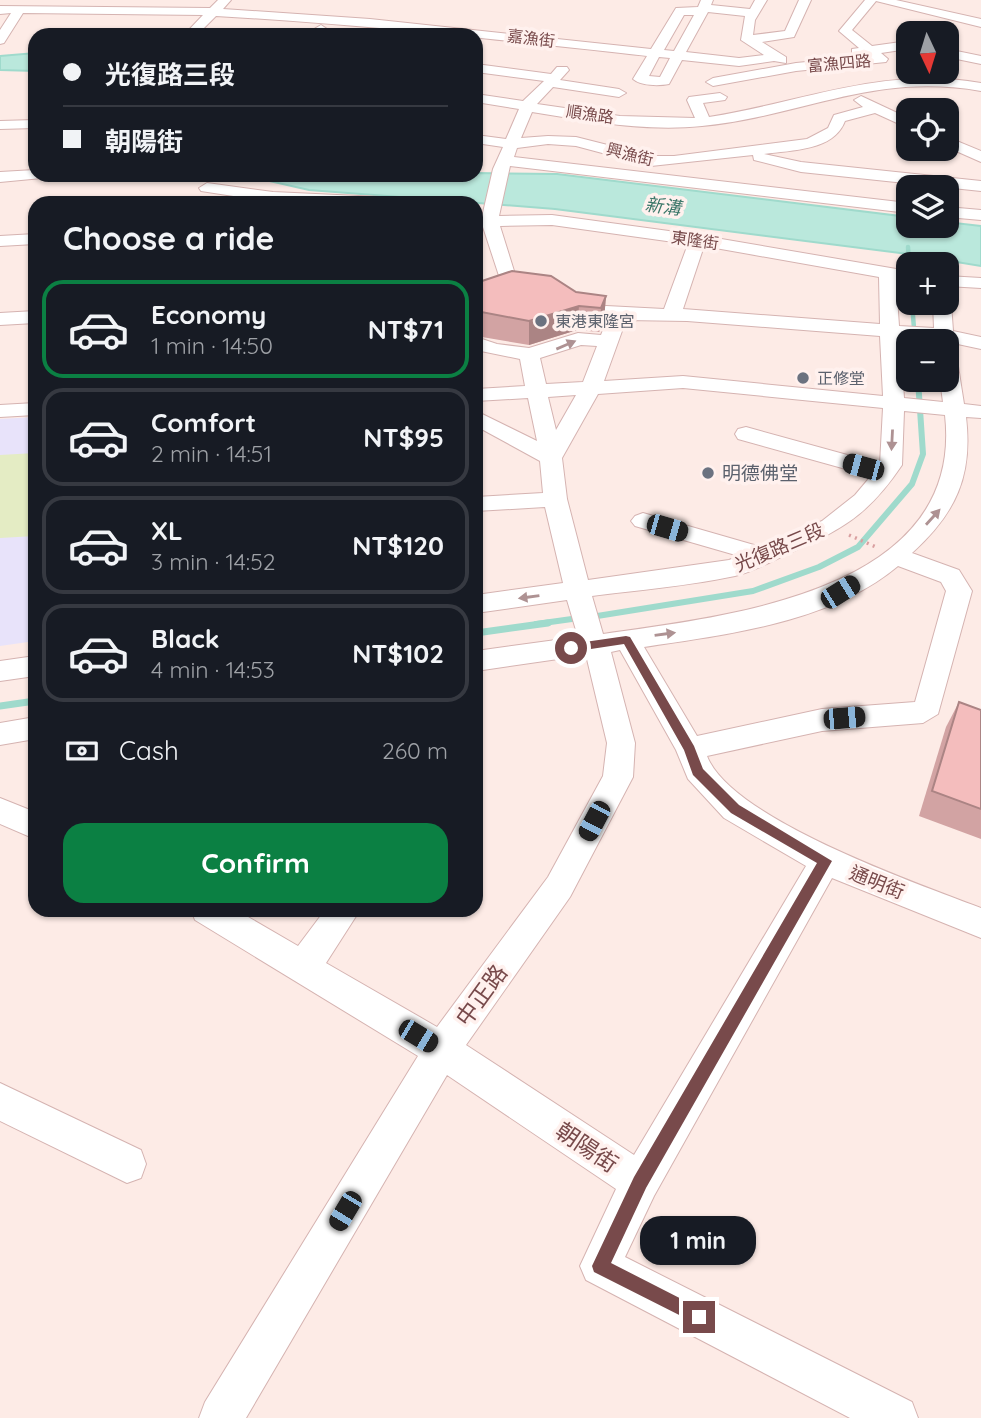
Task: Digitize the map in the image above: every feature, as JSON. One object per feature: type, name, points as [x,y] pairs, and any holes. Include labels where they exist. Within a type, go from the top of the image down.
[{"type":"street","points":[[747,40],[753,13],[761,0]]},
{"type":"street","points":[[747,40],[790,34],[805,0]]},
{"type":"street","name":"富漁四路","points":[[871,0],[845,31],[874,53]]},
{"type":"street","points":[[881,0],[975,22],[981,13]]},
{"type":"street","points":[[197,28],[222,2]]},
{"type":"street","name":"嘉漁街","points":[[0,10],[222,2],[384,19],[426,28]]},
{"type":"street","points":[[704,6],[664,80],[640,79],[680,11],[704,6],[753,13]]},
{"type":"street","points":[[2,36],[20,8]]},
{"type":"street","points":[[312,28],[317,12]]},
{"type":"street","points":[[372,28],[384,19]]},
{"type":"street","name":"嘉漁街","points":[[483,33],[739,62],[785,62]]},
{"type":"street","points":[[483,45],[496,33]]},
{"type":"street","points":[[747,40],[896,118]]},
{"type":"street","points":[[545,55],[559,41]]},
{"type":"street","points":[[604,66],[617,48]]},
{"type":"street","points":[[713,82],[785,62],[896,51]]},
{"type":"street","points":[[959,56],[981,61]]},
{"type":"street","points":[[483,69],[555,77],[619,93]]},
{"type":"street","points":[[511,289],[485,214],[528,105],[555,77]]},
{"type":"street","points":[[715,130],[848,92],[923,80],[981,87]]},
{"type":"street","points":[[715,130],[694,100],[720,97]]},
{"type":"street","name":"順漁路","points":[[483,99],[715,130]]},
{"type":"street","name":"興漁街","points":[[483,140],[512,144],[548,140],[576,142],[651,161],[748,153],[811,143],[834,131],[839,118],[875,108]]},
{"type":"street","points":[[715,130],[769,123]]},
{"type":"street","points":[[0,125],[28,124]]},
{"type":"street","name":"興漁街","points":[[715,130],[748,153],[800,167],[981,186]]},
{"type":"street","points":[[965,150],[981,143]]},
{"type":"street","points":[[959,147],[981,157]]},
{"type":"street","points":[[503,165],[896,207]]},
{"type":"street","points":[[0,177],[28,175]]},
{"type":"street","points":[[206,188],[244,196]]},
{"type":"street","points":[[959,213],[981,215]]},
{"type":"street","name":"東隆街","points":[[485,214],[552,220],[698,240],[896,274]]},
{"type":"street","points":[[0,241],[28,239]]},
{"type":"street","points":[[673,314],[698,240]]},
{"type":"street","points":[[746,434],[887,473],[891,465],[899,404],[889,331],[887,279],[896,277]]},
{"type":"street","points":[[959,282],[981,283]]},
{"type":"street","points":[[557,294],[582,310],[619,314],[673,314],[896,333]]},
{"type":"street","points":[[551,458],[591,387],[611,341],[619,314]]},
{"type":"street","points":[[0,318],[28,317]]},
{"type":"street","points":[[483,346],[529,354],[552,350],[578,339],[611,341]]},
{"type":"street","points":[[959,345],[981,343]]},
{"type":"street","points":[[529,354],[551,458],[555,499],[594,622]]},
{"type":"street","points":[[483,394],[683,382],[981,412]]},
{"type":"street","name":"光復路三段","points":[[483,605],[594,622],[730,625],[794,610],[840,592],[896,556],[940,510],[955,474],[945,392]]},
{"type":"street","points":[[0,411],[28,409]]},
{"type":"street","points":[[483,421],[551,458]]},
{"type":"street","name":"光復路三段","points":[[483,659],[594,622],[766,556],[830,526],[863,500],[887,473]]},
{"type":"street","points":[[483,503],[555,499]]},
{"type":"street","points":[[643,522],[766,556]]},
{"type":"street","points":[[690,749],[822,720],[923,712],[928,707],[959,591],[950,576],[896,556]]},
{"type":"street","name":"通明街","points":[[594,622],[690,749],[698,771],[735,809],[825,861],[981,923]]},
{"type":"street","name":"中正路","points":[[220,1418],[442,1050],[559,887],[618,777],[621,743],[594,622]]},
{"type":"street","points":[[0,671],[28,667]]},
{"type":"street","points":[[0,734],[28,730]]},
{"type":"street","points":[[0,810],[28,823]]},
{"type":"street","points":[[825,861],[640,1182],[600,1266],[896,1418]]},
{"type":"street","name":"朝陽街","points":[[219,917],[442,1050],[640,1182]]},
{"type":"street","points":[[303,967],[339,917]]},
{"type":"street","points":[[0,1101],[127,1164]]},
{"type":"path","points":[[830,526],[896,556]]},
{"type":"shaded area","points":[[28,417],[28,642],[0,646],[0,419]]},
{"type":"green space","points":[[28,453],[28,536],[0,538],[0,455]]},
{"type":"water","points":[[28,54],[28,71],[0,70],[0,56]]},
{"type":"water","name":"新溝","points":[[483,173],[557,174],[896,216],[896,238],[959,238],[959,223],[981,226],[981,266],[959,262],[959,252],[896,252],[555,209],[483,203],[483,196],[387,196],[309,190],[274,182],[483,182]]},
{"type":"building","points":[[512,271],[551,276],[576,292],[606,296],[601,308],[579,306],[529,321],[483,312],[483,281]]},
{"type":"building","points":[[959,702],[981,710],[981,809],[932,791]]},
{"type":"waterway","points":[[908,247],[908,252]]},
{"type":"waterway","points":[[913,315],[914,329]]},
{"type":"waterway","points":[[591,617],[753,591],[819,567],[858,547],[912,484],[923,454],[919,392]]},
{"type":"waterway","points":[[536,624],[579,618]]},
{"type":"waterway","points":[[483,632],[548,623]]},
{"type":"waterway","points":[[0,706],[28,702]]},
{"type":"place","name":"東港東隆宮","points":[[541,321]]},
{"type":"place","name":"正修堂","points":[[803,378]]},
{"type":"place","name":"明德佛堂","points":[[708,473]]},
{"type":"route","points":[[571,648],[626,640],[690,749],[698,771],[735,809],[825,861],[640,1182],[600,1266],[699,1317]]}]
